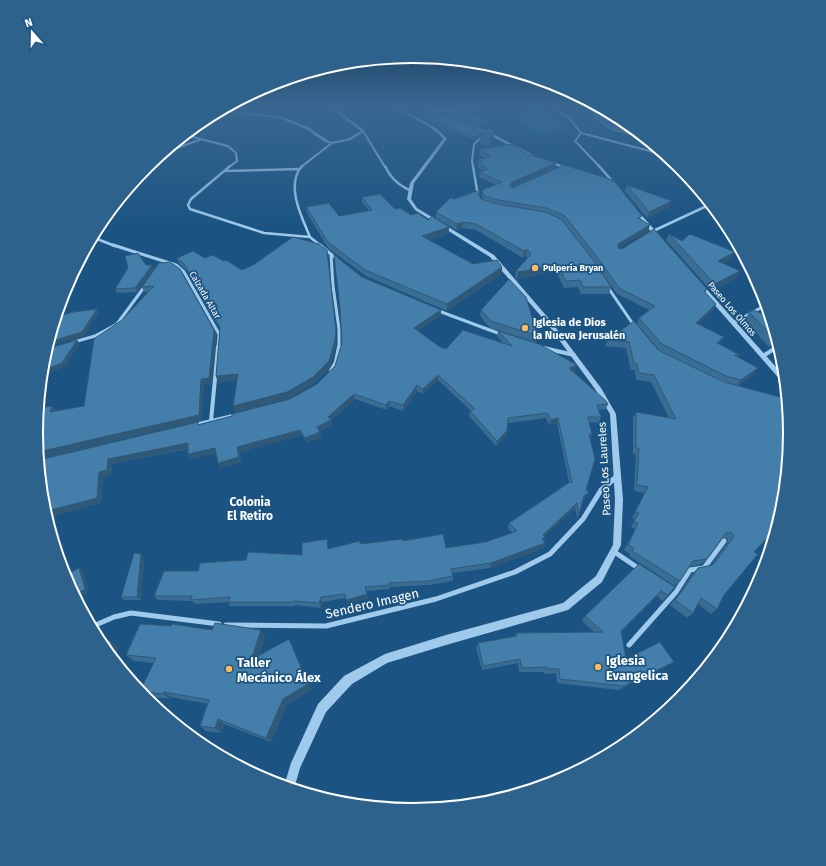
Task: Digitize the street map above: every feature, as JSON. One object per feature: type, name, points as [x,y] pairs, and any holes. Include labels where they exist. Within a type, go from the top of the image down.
[{"type":"street","points":[[228,146],[236,153],[237,161],[191,199],[188,205],[190,209],[264,233],[310,237]]},
{"type":"street","points":[[328,146],[299,169],[295,181],[298,208],[310,237],[342,263]]},
{"type":"street","points":[[373,146],[382,160],[390,177],[401,186],[411,191],[412,183],[439,146]]},
{"type":"street","points":[[474,146],[472,161],[473,175],[480,199]]},
{"type":"street","points":[[515,146],[526,153],[575,171]]},
{"type":"street","points":[[580,146],[614,184]]},
{"type":"street","points":[[632,146],[653,152]]},
{"type":"street","points":[[557,170],[563,167]]},
{"type":"street","points":[[225,171],[299,169]]},
{"type":"street","points":[[605,180],[614,184]]},
{"type":"street","name":"Paseo Los Laureles","points":[[291,782],[295,767],[322,708],[348,680],[385,659],[446,640],[565,607],[599,579],[612,551],[617,545],[619,500],[613,414],[598,388],[575,355],[492,256],[416,209],[410,199],[411,191]]},
{"type":"street","points":[[647,234],[706,206]]},
{"type":"street","points":[[633,207],[663,243]]},
{"type":"street","name":"Calzada Altar","points":[[98,239],[124,250],[176,265],[184,272],[220,334],[211,421]]},
{"type":"street","points":[[329,373],[333,369],[339,350],[340,334],[333,284],[331,255]]},
{"type":"street","points":[[158,267],[163,261]]},
{"type":"street","points":[[602,279],[628,318],[638,330]]},
{"type":"street","name":"Paseo Los Olmos","points":[[695,279],[778,374]]},
{"type":"street","points":[[68,344],[95,336],[117,324],[149,280]]},
{"type":"street","points":[[428,307],[507,336]]},
{"type":"street","points":[[733,323],[761,308]]},
{"type":"street","points":[[542,347],[575,355]]},
{"type":"street","points":[[763,356],[773,350]]},
{"type":"street","points":[[189,426],[244,413]]},
{"type":"street","name":"Sendero Imagen","points":[[97,625],[114,617],[131,613],[233,626],[326,626],[436,599],[515,572],[550,554],[583,519],[601,490],[617,477]]},
{"type":"street","points":[[629,645],[676,592],[690,570],[704,568],[724,541]]},
{"type":"street","points":[[612,551],[649,575]]},
{"type":"street","points":[[670,587],[676,592]]},
{"type":"building","points":[[496,146],[515,146],[528,154],[556,163],[512,182],[510,185],[512,188],[564,165],[613,180],[611,181],[615,182],[642,216],[638,218],[650,225],[618,244],[618,248],[622,249],[654,229],[707,289],[704,291],[716,304],[696,323],[724,337],[717,343],[740,355],[734,355],[758,368],[741,380],[726,376],[662,344],[639,318],[655,306],[619,288],[598,258],[564,215],[546,208],[498,200],[484,196],[482,190],[502,182],[479,172],[488,169],[479,163],[483,162],[478,159],[491,157],[480,149]]},
{"type":"building","points":[[627,185],[672,201],[649,212]]},
{"type":"building","points":[[477,191],[481,199],[497,204],[545,212],[561,219],[594,261],[611,287],[583,287],[580,280],[566,281],[558,265],[518,272],[516,271],[531,254],[527,249],[524,251],[476,224],[463,222],[457,224],[436,212],[450,198],[454,199]]},
{"type":"building","points":[[380,194],[395,209],[400,208],[411,215],[418,213],[428,220],[432,216],[449,227],[422,236],[473,264],[497,260],[502,267],[447,304],[365,270],[328,242],[306,207],[329,203],[339,216],[372,210],[362,197]]},
{"type":"building","points":[[669,234],[682,241],[690,234],[735,252],[718,261],[740,271],[715,284]]},
{"type":"building","points":[[293,237],[319,244],[327,250],[336,331],[329,361],[313,377],[287,392],[233,406],[238,374],[216,376],[220,327],[185,265],[177,258],[193,251],[205,258],[212,255],[224,261],[226,260],[242,270],[253,265]]},
{"type":"building","points":[[138,253],[146,265],[152,265],[135,288],[115,289],[128,268],[125,256]]},
{"type":"building","points":[[334,255],[362,277],[441,310],[414,328],[440,347],[446,349],[463,330],[512,346],[498,331],[539,344],[577,365],[569,368],[608,404],[597,405],[601,417],[588,417],[592,434],[589,434],[595,459],[586,490],[589,492],[584,496],[579,514],[577,503],[543,535],[545,537],[542,539],[545,543],[491,563],[451,569],[453,576],[429,581],[389,583],[390,585],[365,587],[367,594],[346,600],[345,594],[321,597],[319,603],[294,601],[228,602],[230,597],[191,600],[192,596],[154,596],[164,571],[198,571],[200,563],[246,560],[248,552],[302,555],[302,543],[327,539],[328,549],[360,541],[360,544],[403,539],[403,541],[443,534],[446,548],[486,542],[517,531],[509,523],[570,482],[572,483],[558,418],[551,420],[547,413],[508,418],[507,431],[497,441],[470,411],[475,409],[438,375],[423,389],[417,385],[403,405],[389,401],[386,405],[354,394],[328,417],[331,420],[317,427],[320,432],[305,438],[300,430],[237,447],[239,457],[218,463],[215,448],[188,454],[188,443],[108,459],[107,470],[99,472],[97,498],[51,510],[46,481],[44,459],[198,422],[198,425],[232,416],[232,414],[290,399],[317,384],[335,366],[342,343]]},
{"type":"building","points":[[170,262],[180,269],[214,330],[209,378],[201,379],[199,415],[44,451],[44,407],[52,406],[50,412],[84,406],[94,339],[122,320],[154,286],[142,287],[159,263]]},
{"type":"building","points":[[509,279],[526,297],[538,336],[491,321],[481,310]]},
{"type":"building","points":[[97,309],[82,332],[55,340],[63,315],[73,312]]},
{"type":"building","points":[[754,310],[763,315],[769,332],[749,312]]},
{"type":"building","points":[[634,321],[658,350],[724,382],[781,397],[783,433],[780,481],[770,529],[767,538],[754,552],[758,554],[724,595],[717,609],[701,598],[693,613],[675,600],[698,568],[713,565],[733,538],[733,534],[731,532],[726,533],[707,559],[693,561],[680,581],[632,551],[634,548],[628,545],[638,523],[634,521],[639,513],[635,512],[648,487],[637,485],[639,448],[636,448],[636,412],[676,419],[654,375],[639,373],[637,364],[634,363],[629,342],[608,340]]},
{"type":"building","points":[[77,340],[62,363],[49,368],[54,347]]},
{"type":"building","points":[[134,553],[141,554],[137,597],[121,597]]},
{"type":"building","points":[[639,564],[675,587],[668,595],[661,591],[621,631],[626,659],[660,642],[674,662],[624,686],[560,679],[559,669],[547,669],[547,667],[522,668],[520,659],[483,666],[478,643],[517,636],[516,633],[603,632],[585,616]]},
{"type":"building","points":[[79,568],[85,589],[79,592],[70,573]]},
{"type":"building","points":[[215,623],[261,630],[251,660],[289,639],[308,684],[283,699],[266,738],[218,719],[215,728],[200,726],[209,700],[164,692],[163,694],[148,692],[143,686],[156,658],[126,655],[140,624],[171,626],[172,624],[212,630]]},
{"type":"building","points":[[107,641],[112,642],[110,646]]},
{"type":"place","name":"Pulpería Bryan","points":[[535,268]]},
{"type":"place","name":"Iglesia de Dios la Nueva Jerusalén","points":[[525,328]]},
{"type":"place","name":"Iglesia Evangelica","points":[[598,667]]},
{"type":"place","name":"Taller Mecánico Álex","points":[[229,669]]},
{"type":"district","name":"Colonia El Retiro","points":[[250,509]]}]
